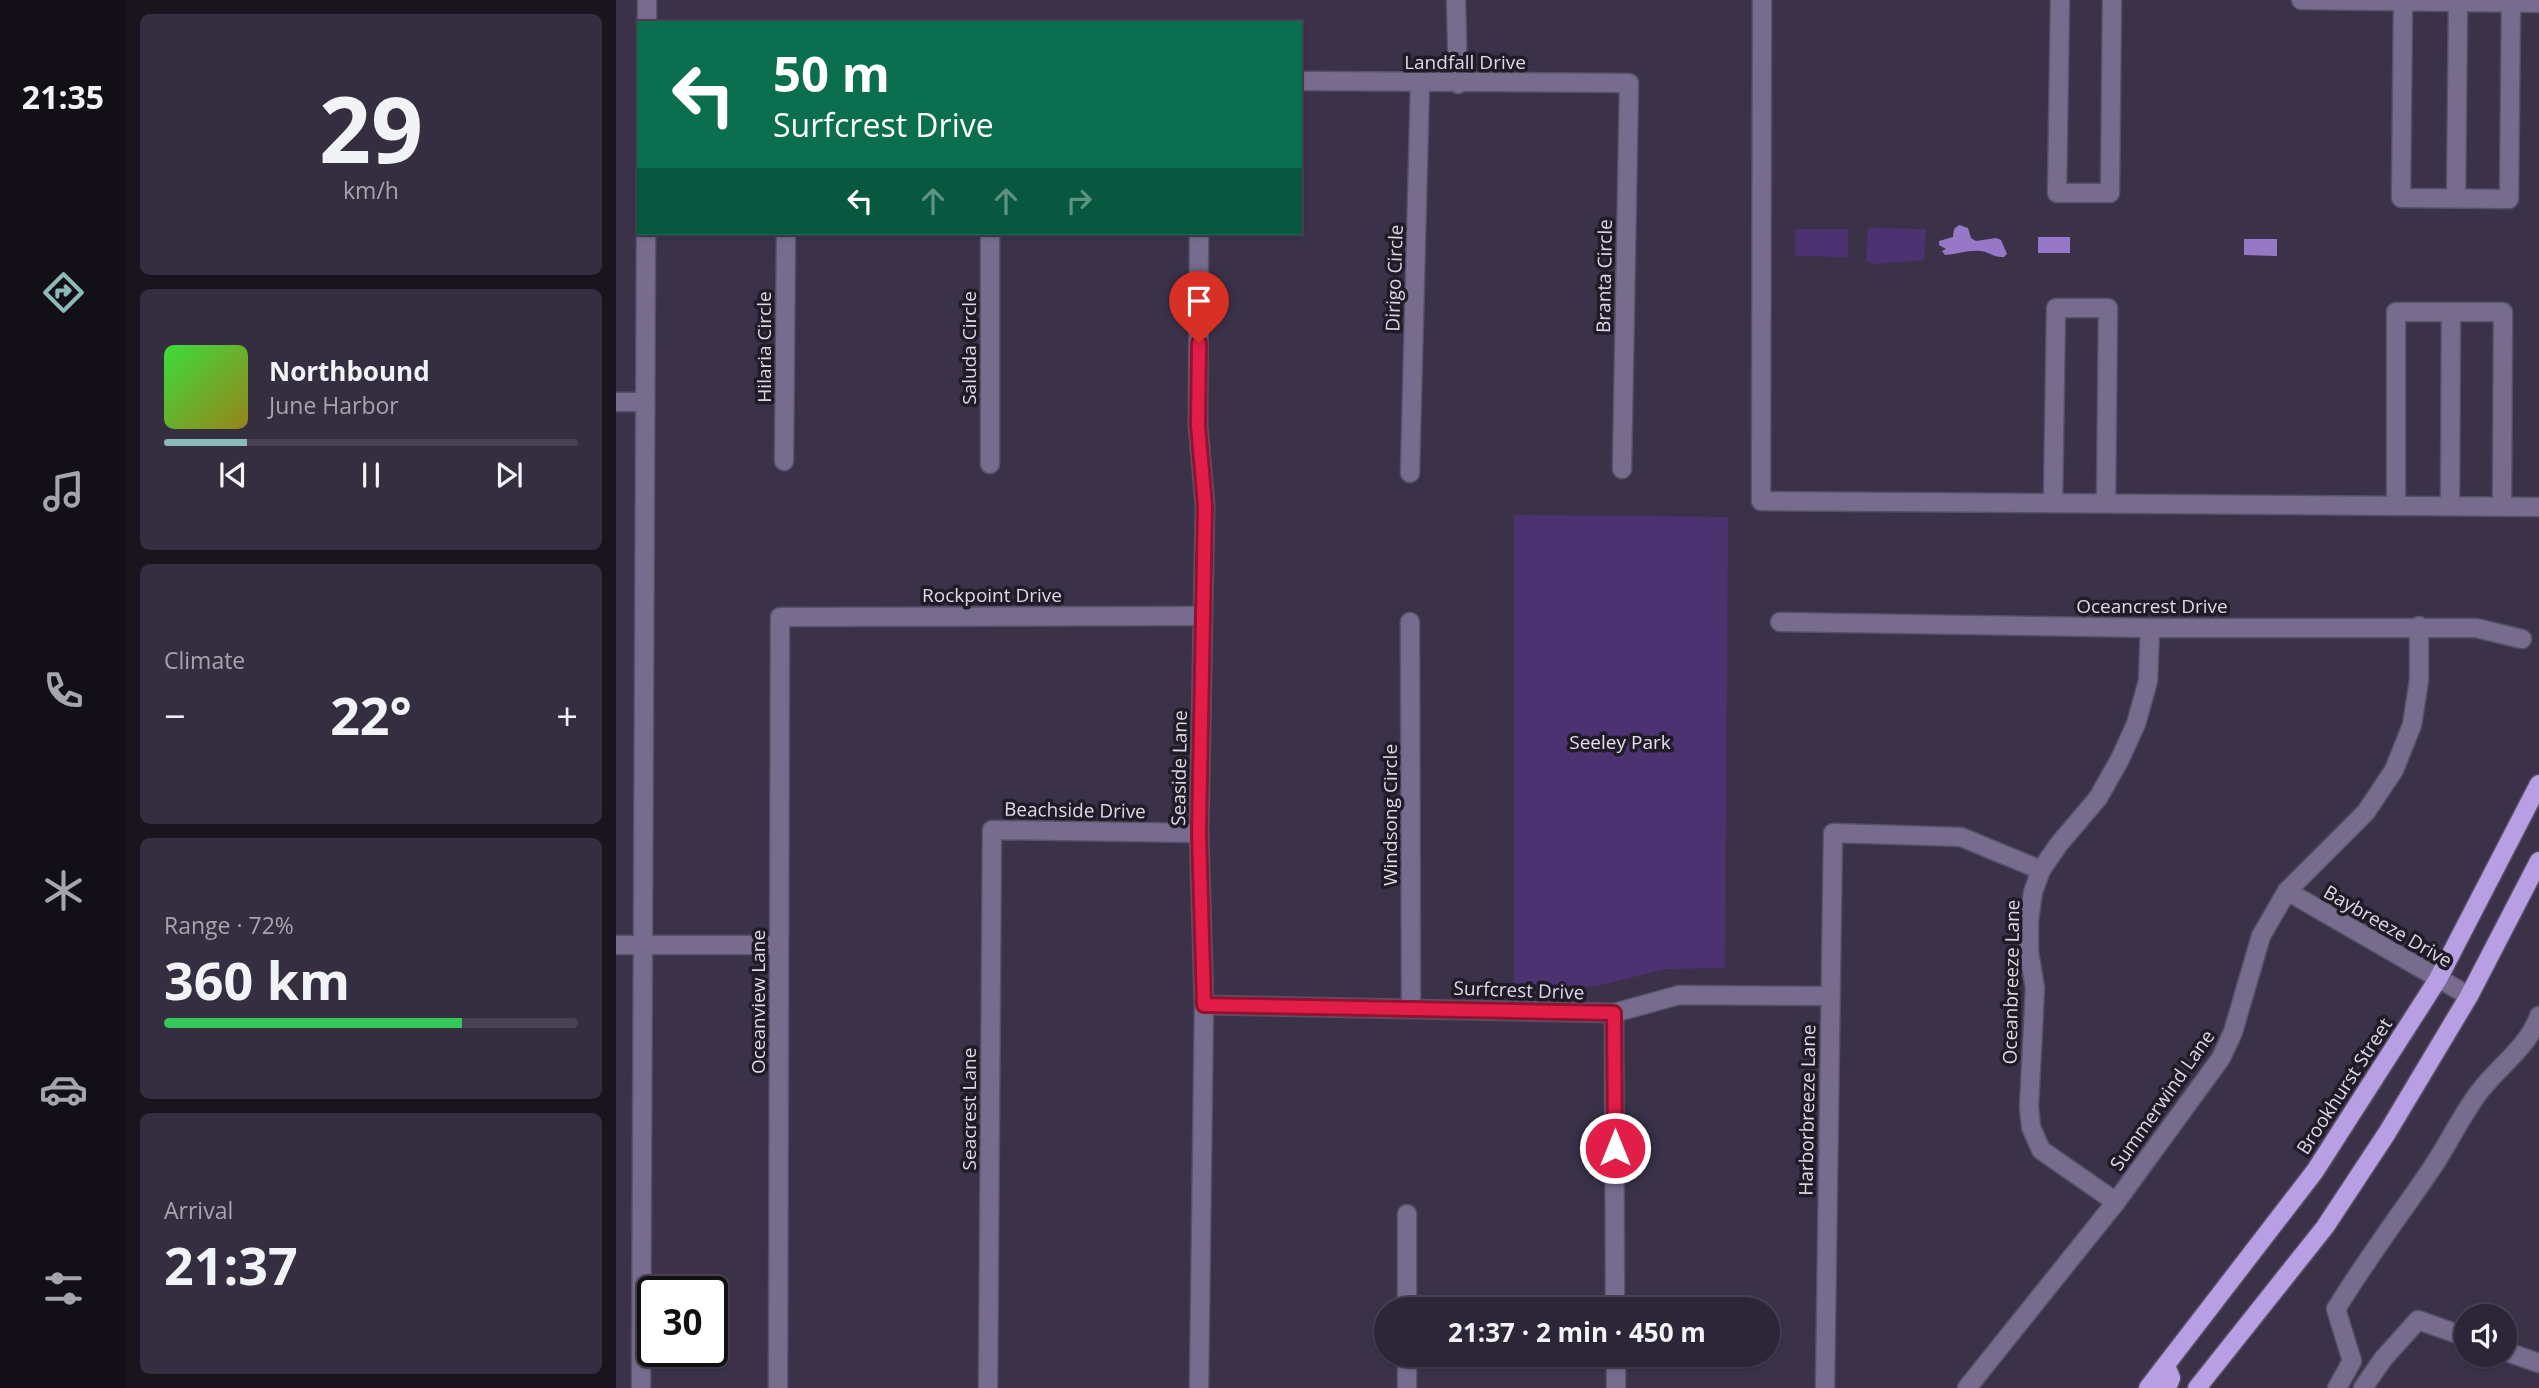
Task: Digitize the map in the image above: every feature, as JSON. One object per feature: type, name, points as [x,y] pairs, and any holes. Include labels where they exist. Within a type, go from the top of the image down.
[{"type":"main road","name":"Brookhurst Street","points":[[2148,1388],[2315,1171],[2438,979],[2539,783]]},
{"type":"main road","points":[[2197,1388],[2325,1227],[2387,1133],[2469,996],[2539,861]]},
{"type":"main road","points":[[2166,1366],[2171,1378],[2167,1388]]},
{"type":"street","points":[[647,0],[647,21]]},
{"type":"street","points":[[1456,0],[1458,84]]},
{"type":"street","points":[[1762,0],[1761,501],[2539,507]]},
{"type":"street","points":[[2060,0],[2057,192],[2110,193],[2112,0]]},
{"type":"street","points":[[2301,0],[2539,3]]},
{"type":"street","points":[[2403,1],[2401,198],[2509,199],[2511,3]]},
{"type":"street","points":[[2456,198],[2458,2]]},
{"type":"street","name":"Landfall Drive","points":[[1302,81],[1629,83]]},
{"type":"street","name":"Dirigo Circle","points":[[1410,473],[1420,83]]},
{"type":"street","name":"Branta Circle","points":[[1622,470],[1629,83]]},
{"type":"street","points":[[641,1388],[646,235]]},
{"type":"street","name":"Hilaria Circle","points":[[784,461],[786,235]]},
{"type":"street","name":"Saluda Circle","points":[[990,235],[990,464]]},
{"type":"street","name":"Seaside Lane","points":[[1199,235],[1198,425],[1205,506],[1199,833],[1204,1005],[1199,1388]]},
{"type":"street","points":[[2053,503],[2056,308],[2108,308],[2106,503]]},
{"type":"street","points":[[2396,506],[2396,312],[2503,312],[2502,506]]},
{"type":"street","points":[[2450,506],[2451,312]]},
{"type":"street","points":[[616,402],[645,402]]},
{"type":"street","name":"Rockpoint Drive","points":[[780,617],[1203,616]]},
{"type":"street","name":"Oceanview Lane","points":[[778,1388],[780,617]]},
{"type":"street","name":"Windsong Circle","points":[[1410,622],[1411,1008]]},
{"type":"street","name":"Oceancrest Drive","points":[[1780,622],[2150,628],[2419,626],[2476,628],[2522,639]]},
{"type":"street","name":"Summerwind Lane","points":[[1967,1388],[2116,1202],[2221,1058],[2233,1032],[2261,936],[2287,891],[2366,813],[2394,770],[2412,724],[2419,680],[2419,626]]},
{"type":"street","name":"Oceanbreeze Lane","points":[[2116,1202],[2041,1150],[2031,1127],[2029,1107],[2035,988],[2029,952],[2029,920],[2033,892],[2041,870],[2098,798],[2131,735],[2148,681],[2150,628]]},
{"type":"street","name":"Beachside Drive","points":[[992,830],[1199,833]]},
{"type":"street","name":"Seacrest Lane","points":[[988,1388],[992,830]]},
{"type":"street","name":"Harborbreeze Lane","points":[[1825,1388],[1833,833],[1961,837],[2041,870]]},
{"type":"street","name":"Baybreeze Drive","points":[[2287,891],[2469,996]]},
{"type":"street","points":[[616,945],[779,945]]},
{"type":"street","name":"Surfcrest Drive","points":[[1204,1005],[1614,1013],[1679,995],[1830,996]]},
{"type":"street","points":[[1614,1013],[1615,1297]]},
{"type":"street","points":[[2337,1388],[2352,1361],[2336,1309],[2366,1259],[2429,1173],[2479,1091],[2534,1030],[2539,1016]]},
{"type":"street","points":[[1407,1214],[1407,1297]]},
{"type":"street","points":[[2363,1388],[2388,1352],[2418,1320],[2454,1333]]},
{"type":"street","points":[[2517,1355],[2539,1363]]},
{"type":"street","points":[[1407,1367],[1407,1388]]},
{"type":"street","points":[[1616,1367],[1616,1388]]},
{"type":"green space","points":[[1868,228],[1926,229],[1924,260],[1875,264],[1866,261]]},
{"type":"green space","points":[[1795,229],[1848,229],[1848,257],[1795,256]]},
{"type":"green space","name":"Seeley Park","points":[[1514,515],[1728,517],[1725,968],[1666,969],[1597,986],[1514,987]]},
{"type":"shaded area","points":[[1959,225],[1968,228],[1971,238],[1976,241],[1996,238],[2001,240],[2007,254],[2001,257],[1977,251],[1945,255],[1942,251],[1946,249],[1939,245],[1939,241],[1953,237],[1954,229]]},
{"type":"shaded area","points":[[2038,237],[2070,237],[2070,253],[2038,253]]},
{"type":"shaded area","points":[[2244,239],[2277,239],[2277,256],[2244,255]]},
{"type":"route","points":[[1199,343],[1198,425],[1205,506],[1199,833],[1204,1005],[1614,1013],[1615,1148]]}]
